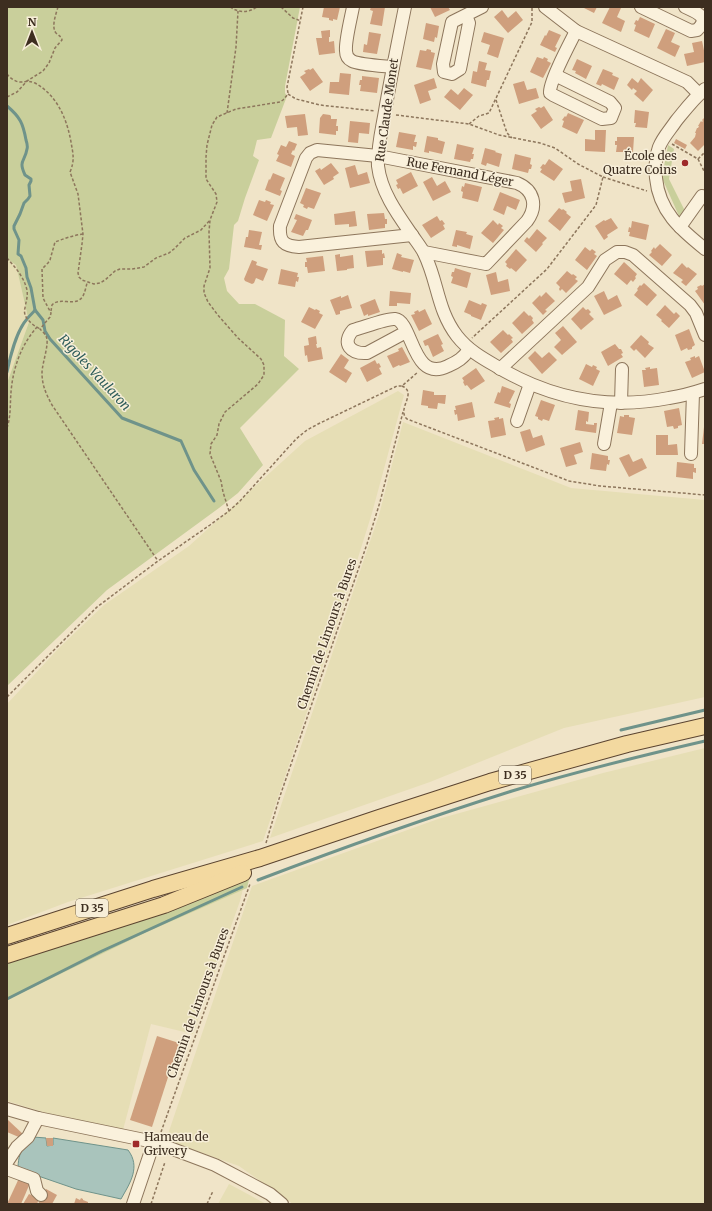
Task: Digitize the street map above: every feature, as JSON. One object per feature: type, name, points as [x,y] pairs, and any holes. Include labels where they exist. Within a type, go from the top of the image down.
[{"type":"main road","name":"D 35","points":[[7,955],[164,904],[258,863],[328,836],[432,801],[547,766],[627,744],[705,726]]},
{"type":"main road","name":"D 35","points":[[7,936],[152,889],[258,863]]},
{"type":"street","points":[[353,7],[346,44],[348,57],[352,61],[359,63],[393,67]]},
{"type":"street","name":"Rue Claude Monet","points":[[405,7],[378,156],[380,177],[384,190],[424,252],[430,266],[439,302],[445,316],[457,336],[469,349],[500,369],[530,384],[569,397],[616,403],[643,402],[693,394],[705,389]]},
{"type":"street","points":[[466,15],[482,7]]},
{"type":"street","points":[[641,7],[691,31],[698,30],[701,27],[703,19],[699,14],[685,7]]},
{"type":"street","points":[[551,9],[576,30],[687,82],[702,91],[663,139],[659,148],[656,177],[658,195],[670,216],[705,249]]},
{"type":"street","points":[[555,76],[610,102],[615,108],[611,118],[602,119],[553,95],[550,92],[555,76],[576,30]]},
{"type":"street","points":[[378,156],[325,150],[317,150],[310,153],[306,158],[280,226],[282,241],[286,245],[300,247],[412,235]]},
{"type":"street","name":"Rue Fernand Léger","points":[[378,156],[517,183],[524,186],[533,199],[533,208],[527,221],[486,264],[424,252]]},
{"type":"street","points":[[680,227],[702,196]]},
{"type":"street","points":[[500,369],[588,287],[605,260],[617,252],[625,252],[633,255],[690,305],[696,313],[705,335]]},
{"type":"street","points":[[406,332],[419,358],[424,364],[431,368],[446,368],[459,361],[465,356],[469,349]]},
{"type":"street","points":[[604,444],[616,403],[622,369]]},
{"type":"street","points":[[516,421],[530,384]]},
{"type":"street","points":[[692,454],[693,394]]},
{"type":"street","points":[[7,1109],[38,1118],[154,1142],[215,1165],[270,1194],[282,1204]]},
{"type":"street","points":[[7,1162],[17,1146],[28,1137],[38,1118]]},
{"type":"street","points":[[133,1204],[154,1142]]},
{"type":"street","points":[[7,1169],[34,1179],[37,1191],[41,1195]]},
{"type":"path","points":[[7,97],[17,92],[27,81],[40,74],[49,63],[55,48],[62,40],[61,36],[55,31],[54,28],[54,21],[58,7]]},
{"type":"path","points":[[230,7],[244,12],[250,11],[257,7]]},
{"type":"path","points":[[281,7],[294,18],[301,21]]},
{"type":"path","points":[[7,74],[17,82],[27,81],[36,84],[44,90],[50,95],[62,112],[67,123],[73,156],[73,165],[70,172],[78,194],[82,234],[78,274],[82,280],[94,284],[100,283],[115,271],[120,269],[132,270],[144,267],[156,258],[169,253],[185,238],[201,230],[210,220],[218,202],[216,194],[206,179],[207,145],[212,125],[218,117],[227,113],[243,108],[280,102],[288,94],[287,87],[303,7]]},
{"type":"path","points":[[468,124],[479,116],[489,113],[532,22],[532,7]]},
{"type":"path","points":[[227,113],[236,47],[238,11]]},
{"type":"path","points":[[288,94],[296,99],[320,105],[357,108],[385,112],[398,116],[468,124],[499,135],[540,143],[555,148],[578,164],[603,177],[658,195]]},
{"type":"path","points":[[496,100],[507,133],[512,138]]},
{"type":"path","points":[[663,139],[698,159],[705,173]]},
{"type":"path","points":[[698,159],[705,152]]},
{"type":"path","points":[[469,349],[471,338],[547,269],[596,205],[603,177]]},
{"type":"path","points":[[210,220],[210,268],[204,286],[204,293],[208,302],[217,314],[238,338],[261,359],[264,365],[264,374],[258,384],[225,412],[211,444],[210,454],[221,480],[229,512]]},
{"type":"path","points":[[51,313],[43,298],[42,269],[50,260],[55,242],[70,238],[73,235],[82,234]]},
{"type":"path","points":[[7,258],[16,269],[25,285],[28,299],[25,308],[25,315],[27,319],[40,329],[46,336],[48,342],[42,366],[42,382],[45,392],[52,405],[158,561]]},
{"type":"path","points":[[40,329],[50,317],[52,304],[54,302],[72,302],[80,299],[84,294],[87,282]]},
{"type":"path","points":[[7,428],[12,382],[16,364],[28,337],[36,327]]},
{"type":"path","points":[[7,697],[97,607],[158,561],[229,512],[287,449],[307,430],[397,386],[402,386],[414,376],[424,364]]},
{"type":"path","name":"Chemin de Limours à Bures","points":[[154,1142],[159,1136],[264,849],[279,799],[367,544],[380,502],[394,442],[408,395],[407,389],[402,386]]},
{"type":"path","points":[[403,412],[403,415],[406,418],[569,481],[600,486],[705,495]]},
{"type":"path","points":[[151,1204],[165,1162]]},
{"type":"path","points":[[207,1204],[214,1192]]},
{"type":"shaded area","points":[[7,259],[16,265],[29,322],[7,383]]},
{"type":"shaded area","points":[[398,391],[404,395],[372,513],[342,609],[263,841],[68,902],[7,925],[7,704],[59,648],[104,605],[189,546],[305,441]]},
{"type":"shaded area","points":[[403,422],[571,488],[705,500],[705,697],[564,728],[430,782],[270,838],[379,515]]},
{"type":"shaded area","points":[[705,748],[705,1204],[293,1204],[239,1166],[166,1140],[252,886],[438,819],[603,773]]},
{"type":"shaded area","points":[[243,889],[193,1034],[151,1024],[123,1130],[66,1119],[7,1101],[7,1000],[147,932]]},
{"type":"shaded area","points":[[229,1184],[266,1204],[218,1204]]},
{"type":"green space","points":[[7,7],[300,7],[285,86],[285,93],[287,96],[271,138],[257,140],[253,156],[259,160],[238,221],[234,225],[229,269],[224,278],[227,291],[239,304],[255,304],[285,320],[284,356],[299,369],[240,428],[263,465],[238,493],[107,590],[7,686],[7,383],[29,322],[16,265],[7,259]]},
{"type":"green space","points":[[668,145],[674,149],[669,179],[686,213],[679,216],[662,178]]},
{"type":"green space","points":[[250,876],[247,888],[147,932],[7,1000],[7,961],[218,889]]},
{"type":"water","points":[[33,1137],[46,1138],[47,1146],[53,1145],[53,1138],[128,1150],[132,1156],[134,1169],[131,1181],[121,1199],[76,1189],[18,1169],[21,1152]]},
{"type":"building","points":[[324,7],[340,7],[337,20],[333,19],[333,21],[329,20],[329,18],[322,17]]},
{"type":"building","points":[[371,7],[385,7],[382,26],[370,24],[373,11],[370,10]]},
{"type":"building","points":[[430,7],[448,7],[450,10],[435,17]]},
{"type":"building","points":[[582,7],[597,7],[594,13]]},
{"type":"building","points":[[610,7],[621,8],[617,17],[625,21],[621,32],[602,23]]},
{"type":"building","points":[[502,10],[508,18],[516,11],[523,20],[508,33],[494,17]]},
{"type":"building","points":[[640,17],[655,24],[649,38],[634,31],[636,25],[634,24]]},
{"type":"building","points":[[426,23],[439,26],[437,38],[435,37],[434,42],[423,39]]},
{"type":"building","points":[[666,29],[675,33],[671,42],[680,46],[675,57],[657,48]]},
{"type":"building","points":[[330,30],[329,42],[334,41],[335,53],[319,55],[316,38],[322,38],[321,31]]},
{"type":"building","points":[[549,30],[561,35],[555,47],[557,48],[555,52],[540,45]]},
{"type":"building","points":[[369,32],[381,34],[377,54],[363,52],[364,44],[367,45]]},
{"type":"building","points":[[484,32],[504,38],[498,58],[487,54],[490,45],[481,42]]},
{"type":"building","points":[[702,41],[705,62],[687,66],[684,54],[694,52],[692,43]]},
{"type":"building","points":[[427,49],[435,53],[431,70],[416,67],[420,50],[426,51]]},
{"type":"building","points":[[537,57],[543,59],[544,57],[551,63],[543,78],[530,72]]},
{"type":"building","points":[[577,59],[592,66],[586,79],[575,73],[576,71],[572,70]]},
{"type":"building","points":[[479,61],[487,63],[485,70],[491,71],[486,87],[471,83],[473,71],[477,72]]},
{"type":"building","points":[[313,68],[323,82],[310,91],[300,77],[306,73],[304,71]]},
{"type":"building","points":[[603,69],[613,73],[612,75],[619,78],[614,90],[602,84],[601,86],[596,84]]},
{"type":"building","points":[[340,73],[351,74],[349,95],[329,93],[330,82],[339,82]]},
{"type":"building","points":[[362,76],[379,78],[377,93],[360,91],[361,85],[359,85],[360,80],[362,80]]},
{"type":"building","points":[[434,78],[437,88],[428,91],[431,100],[420,104],[414,85]]},
{"type":"building","points":[[632,78],[638,83],[641,78],[653,90],[643,102],[634,94],[637,91],[633,88],[632,90],[627,85]]},
{"type":"building","points":[[524,81],[527,90],[536,88],[539,98],[519,104],[513,84]]},
{"type":"building","points":[[464,88],[473,95],[460,110],[444,97],[451,89],[458,95]]},
{"type":"building","points":[[544,106],[553,120],[541,129],[531,115],[537,111],[535,109]]},
{"type":"building","points":[[635,110],[649,112],[647,128],[635,127]]},
{"type":"building","points":[[568,113],[584,120],[577,134],[562,127],[564,121],[562,120]]},
{"type":"building","points":[[305,114],[308,135],[298,136],[297,127],[287,128],[285,116]]},
{"type":"building","points":[[323,114],[330,115],[331,119],[337,119],[336,126],[338,126],[338,131],[336,131],[336,135],[319,133],[320,118]]},
{"type":"building","points":[[705,117],[705,144],[698,151],[690,143],[695,137],[698,126]]},
{"type":"building","points":[[350,121],[370,123],[369,134],[359,133],[358,143],[348,142]]},
{"type":"building","points":[[595,130],[606,130],[605,152],[585,151],[585,139],[595,140]]},
{"type":"building","points":[[399,132],[416,135],[414,142],[417,142],[416,147],[413,146],[413,150],[396,147]]},
{"type":"building","points":[[427,136],[438,138],[438,140],[445,142],[442,154],[429,151],[429,153],[424,152]]},
{"type":"building","points":[[617,137],[634,137],[633,152],[616,152],[617,145],[615,145],[615,141],[617,141]]},
{"type":"building","points":[[676,139],[687,145],[685,149],[674,143]]},
{"type":"building","points":[[289,141],[297,144],[291,154],[295,156],[291,167],[276,161],[281,145],[286,147]]},
{"type":"building","points":[[457,144],[474,148],[472,154],[474,154],[473,159],[471,159],[470,162],[454,159]]},
{"type":"building","points":[[485,148],[502,154],[499,167],[487,163],[486,166],[481,164]]},
{"type":"building","points":[[515,154],[531,158],[530,164],[532,165],[528,173],[512,169]]},
{"type":"building","points":[[549,159],[563,169],[554,181],[540,172],[542,169],[540,168],[543,164],[545,165]]},
{"type":"building","points":[[331,163],[339,173],[333,177],[334,179],[324,185],[315,171],[320,168],[321,170]]},
{"type":"building","points":[[355,165],[358,175],[367,172],[370,183],[350,188],[345,168]]},
{"type":"building","points":[[411,172],[418,186],[403,194],[400,188],[398,189],[396,185],[398,184],[396,180]]},
{"type":"building","points":[[273,173],[285,178],[280,190],[282,191],[280,196],[265,190]]},
{"type":"building","points":[[432,177],[437,186],[445,181],[451,192],[433,201],[423,182]]},
{"type":"building","points":[[581,179],[585,198],[565,203],[562,193],[572,191],[570,181]]},
{"type":"building","points":[[465,183],[482,187],[478,202],[462,198],[462,186],[464,187]]},
{"type":"building","points":[[306,188],[321,193],[314,209],[308,207],[307,209],[300,203]]},
{"type":"building","points":[[500,192],[520,200],[516,210],[507,206],[504,215],[493,210]]},
{"type":"building","points":[[259,200],[265,202],[266,200],[271,202],[270,204],[274,205],[267,221],[253,215]]},
{"type":"building","points":[[559,208],[567,212],[566,213],[571,217],[560,231],[548,221]]},
{"type":"building","points":[[355,211],[357,226],[349,227],[349,224],[335,225],[334,214]]},
{"type":"building","points":[[384,213],[385,219],[387,219],[385,228],[369,230],[367,214]]},
{"type":"building","points":[[296,214],[312,220],[308,230],[306,230],[303,236],[291,232],[297,220],[294,219]]},
{"type":"building","points":[[437,216],[440,221],[442,220],[445,224],[443,225],[445,229],[431,238],[422,225]]},
{"type":"building","points":[[611,218],[618,228],[607,235],[608,237],[604,240],[595,226],[604,220],[605,221]]},
{"type":"building","points":[[493,220],[498,225],[499,223],[503,226],[501,228],[504,230],[493,243],[481,233]]},
{"type":"building","points":[[632,221],[649,225],[646,240],[629,236],[629,227],[631,228]]},
{"type":"building","points":[[537,229],[547,238],[536,252],[524,241],[527,237],[529,239]]},
{"type":"building","points":[[249,230],[262,232],[259,245],[262,245],[261,250],[244,247]]},
{"type":"building","points":[[456,230],[467,232],[466,234],[473,236],[470,249],[457,245],[457,247],[452,246]]},
{"type":"building","points":[[660,244],[672,255],[662,266],[649,255],[654,247],[655,249]]},
{"type":"building","points":[[585,247],[590,251],[592,249],[596,252],[594,254],[597,256],[587,270],[575,260]]},
{"type":"building","points":[[516,249],[527,260],[516,272],[506,266],[507,264],[505,262]]},
{"type":"building","points":[[382,250],[382,254],[384,253],[385,258],[383,258],[383,265],[367,267],[365,251]]},
{"type":"building","points":[[397,253],[402,255],[401,257],[414,260],[410,273],[392,269]]},
{"type":"building","points":[[340,254],[340,257],[353,255],[354,268],[337,271],[335,255]]},
{"type":"building","points":[[323,256],[325,271],[308,273],[307,267],[305,267],[305,262],[307,262],[306,258]]},
{"type":"building","points":[[252,260],[257,262],[256,265],[268,269],[263,281],[256,278],[252,284],[244,279]]},
{"type":"building","points":[[624,262],[637,274],[633,282],[631,280],[627,285],[614,274]]},
{"type":"building","points":[[682,263],[697,274],[686,286],[681,282],[683,280],[673,273]]},
{"type":"building","points":[[455,268],[471,273],[467,288],[451,283],[453,277],[451,276],[452,272],[454,272]]},
{"type":"building","points":[[281,269],[298,273],[298,282],[296,281],[295,287],[278,284]]},
{"type":"building","points":[[567,271],[577,277],[575,279],[578,281],[566,293],[562,289],[560,291],[560,287],[556,283]]},
{"type":"building","points":[[496,272],[498,282],[508,279],[510,291],[491,295],[486,275]]},
{"type":"building","points":[[644,283],[657,295],[647,306],[634,295],[640,285],[641,286]]},
{"type":"building","points":[[705,284],[705,305],[695,291],[698,289],[697,287]]},
{"type":"building","points":[[390,291],[411,293],[410,304],[397,303],[397,306],[389,306]]},
{"type":"building","points":[[604,291],[608,300],[617,295],[622,306],[604,315],[594,296]]},
{"type":"building","points":[[546,292],[555,301],[545,310],[547,311],[543,315],[532,303],[540,295],[541,297]]},
{"type":"building","points":[[348,295],[352,308],[340,311],[340,314],[336,315],[330,300]]},
{"type":"building","points":[[375,299],[380,312],[364,316],[360,305]]},
{"type":"building","points":[[469,300],[481,305],[482,303],[487,305],[481,320],[464,312]]},
{"type":"building","points":[[665,305],[674,314],[676,312],[680,316],[669,328],[656,315]]},
{"type":"building","points":[[309,307],[320,311],[319,313],[323,315],[315,329],[301,322]]},
{"type":"building","points":[[583,307],[591,312],[589,314],[594,319],[581,330],[571,319]]},
{"type":"building","points":[[425,309],[432,324],[419,331],[411,315],[415,314],[414,312],[418,310],[419,312]]},
{"type":"building","points":[[524,311],[533,318],[532,320],[534,323],[522,334],[512,323]]},
{"type":"building","points":[[563,326],[577,342],[562,355],[554,347],[561,340],[555,333]]},
{"type":"building","points":[[689,329],[695,345],[692,349],[688,350],[687,348],[681,351],[675,335]]},
{"type":"building","points":[[503,330],[513,338],[511,339],[513,342],[501,353],[490,342]]},
{"type":"building","points":[[438,334],[443,344],[441,345],[444,351],[433,357],[428,345],[425,346],[423,341]]},
{"type":"building","points":[[641,335],[649,342],[648,344],[654,348],[645,358],[636,349],[634,351],[630,347]]},
{"type":"building","points":[[316,336],[317,348],[321,347],[323,359],[308,362],[307,355],[305,356],[304,346],[309,345],[308,338]]},
{"type":"building","points":[[615,344],[619,349],[621,349],[623,353],[621,354],[623,357],[608,366],[601,352]]},
{"type":"building","points":[[402,347],[410,362],[393,368],[387,356],[399,351],[398,349]]},
{"type":"building","points":[[535,351],[542,358],[549,352],[557,360],[542,374],[528,358]]},
{"type":"building","points":[[341,354],[349,360],[344,368],[352,373],[346,383],[329,372]]},
{"type":"building","points":[[695,356],[695,358],[699,356],[705,372],[692,378],[685,362],[691,360],[690,358]]},
{"type":"building","points":[[375,360],[381,367],[379,368],[382,374],[367,382],[360,368]]},
{"type":"building","points":[[586,364],[592,367],[593,365],[597,367],[596,369],[600,371],[593,386],[579,379]]},
{"type":"building","points":[[650,367],[650,369],[657,368],[659,385],[644,387],[642,370],[646,370],[645,368]]},
{"type":"building","points":[[476,368],[485,381],[471,390],[467,385],[465,386],[462,378]]},
{"type":"building","points":[[502,386],[515,391],[509,403],[511,404],[510,408],[494,403]]},
{"type":"building","points":[[423,390],[434,392],[434,395],[446,395],[445,404],[438,403],[437,409],[428,408],[428,406],[421,405]]},
{"type":"building","points":[[541,400],[555,405],[549,421],[543,419],[542,421],[535,416]]},
{"type":"building","points":[[472,402],[475,417],[458,421],[457,414],[455,415],[454,410],[456,410],[455,406]]},
{"type":"building","points":[[679,408],[682,425],[674,429],[673,426],[667,427],[664,411]]},
{"type":"building","points":[[578,410],[589,412],[588,422],[586,421],[586,424],[594,425],[594,423],[597,423],[596,433],[575,430]]},
{"type":"building","points":[[624,415],[629,415],[629,417],[635,418],[632,435],[617,433],[620,416],[624,417]]},
{"type":"building","points":[[499,417],[499,419],[503,418],[506,435],[491,438],[488,421],[495,420],[494,418]]},
{"type":"building","points":[[704,427],[705,444],[702,444]]},
{"type":"building","points":[[530,429],[533,438],[542,435],[545,445],[526,452],[520,432]]},
{"type":"building","points":[[656,435],[668,435],[668,445],[677,444],[678,455],[656,455]]},
{"type":"building","points":[[580,442],[583,452],[574,455],[577,464],[566,467],[560,448]]},
{"type":"building","points":[[592,453],[608,456],[608,460],[610,460],[609,465],[607,464],[606,471],[590,469]]},
{"type":"building","points":[[629,454],[633,462],[642,458],[647,468],[629,477],[619,458]]},
{"type":"building","points":[[677,462],[694,464],[696,473],[693,472],[693,479],[676,477]]},
{"type":"building","points":[[157,1036],[179,1043],[152,1127],[130,1120]]},
{"type":"building","points":[[8,1120],[24,1135],[21,1138],[7,1132]]},
{"type":"building","points":[[46,1138],[53,1138],[53,1146],[47,1146]]},
{"type":"building","points":[[20,1176],[31,1181],[21,1204],[7,1204]]},
{"type":"building","points":[[46,1189],[57,1195],[52,1204],[38,1204]]},
{"type":"building","points":[[29,1194],[39,1199],[37,1204],[23,1204]]},
{"type":"building","points":[[76,1198],[80,1200],[81,1198],[83,1199],[88,1202],[88,1204],[74,1204]]},
{"type":"waterway","points":[[7,106],[20,121],[24,129],[27,144],[22,166],[25,175],[31,179],[29,185],[30,196],[24,203],[14,229],[19,240],[18,254],[21,256],[26,268],[35,310],[20,330],[7,372]]},
{"type":"waterway","name":"Rigoles Vaularon","points":[[35,310],[43,320],[45,331],[50,339],[122,418],[181,441],[194,470],[214,501]]},
{"type":"waterway","points":[[621,730],[705,710]]},
{"type":"waterway","points":[[258,880],[321,856],[512,791],[608,764],[705,741]]},
{"type":"waterway","points":[[7,999],[102,951],[242,887]]},
{"type":"place","name":"École des Quatre Coins","points":[[685,163]]},
{"type":"place","name":"Hameau de Grivery","points":[[136,1144]]}]
